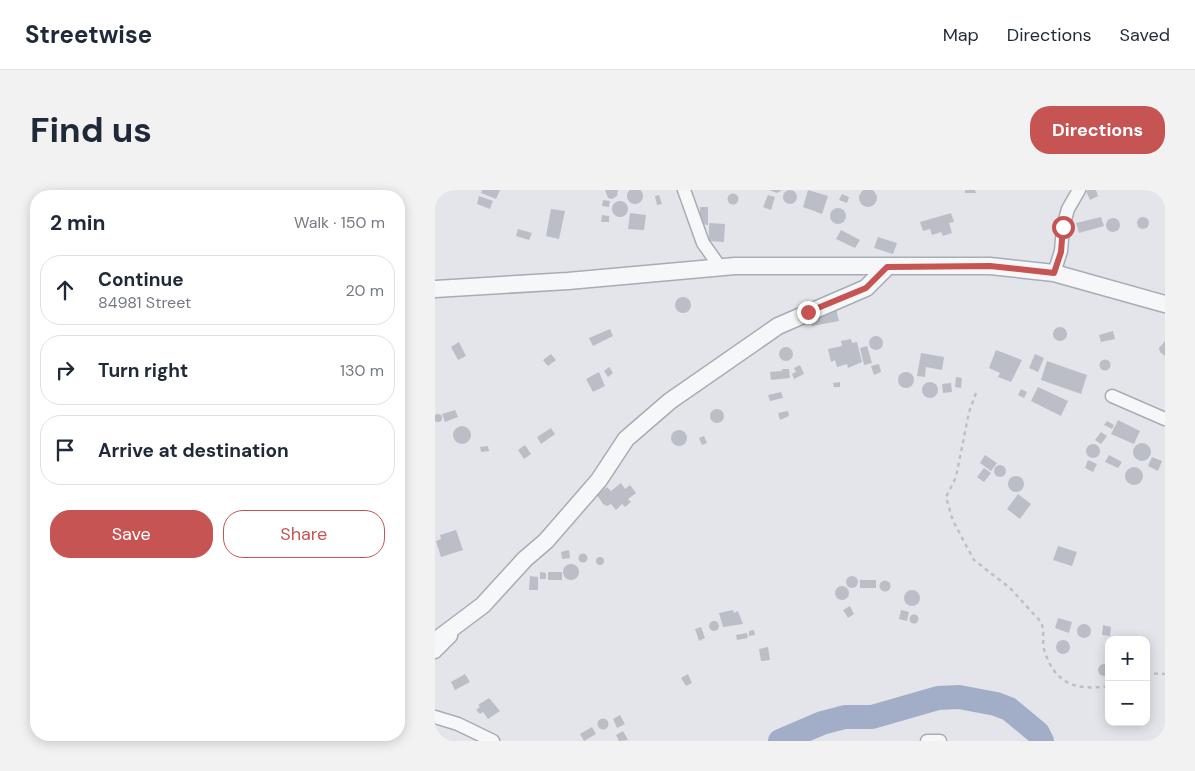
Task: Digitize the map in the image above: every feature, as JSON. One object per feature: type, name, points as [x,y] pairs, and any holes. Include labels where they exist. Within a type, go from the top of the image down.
[{"type":"street","points":[[683,190],[703,243],[720,267]]},
{"type":"street","points":[[1054,273],[1061,252],[1063,227],[1068,208],[1079,190]]},
{"type":"street","points":[[435,289],[568,281],[720,267],[793,264],[887,267],[990,266],[1054,273],[1165,304]]},
{"type":"street","points":[[435,652],[581,503],[599,480],[617,451],[645,422],[671,401],[778,326],[866,288],[887,267]]},
{"type":"street","points":[[1112,396],[1165,419]]},
{"type":"street","points":[[435,641],[483,605]]},
{"type":"street","points":[[435,716],[458,724],[493,741]]},
{"type":"street","points":[[927,741],[940,741]]},
{"type":"path","points":[[976,393],[969,412],[956,477],[946,497],[953,521],[974,560],[1010,588],[1041,622],[1044,629],[1044,648],[1061,680],[1070,685],[1085,688],[1105,686]]},
{"type":"path","points":[[1150,673],[1165,674]]},
{"type":"building","points":[[635,188],[641,190],[643,196],[641,202],[635,204],[629,202],[627,196],[629,190]]},
{"type":"building","points":[[864,189],[872,189],[877,194],[875,205],[864,207],[859,202],[859,194]]},
{"type":"building","points":[[482,190],[500,190],[496,199],[481,193]]},
{"type":"building","points":[[605,190],[618,190],[617,196],[612,199],[608,198]]},
{"type":"building","points":[[769,190],[782,190],[777,193]]},
{"type":"building","points":[[790,190],[795,192],[797,197],[795,202],[790,204],[785,202],[783,197],[785,192]]},
{"type":"building","points":[[808,190],[828,196],[822,214],[803,207]]},
{"type":"building","points":[[965,190],[975,190],[976,193],[965,193]]},
{"type":"building","points":[[1096,190],[1098,196],[1090,200],[1086,191]]},
{"type":"building","points":[[733,193],[739,199],[733,205],[727,199]]},
{"type":"building","points":[[842,194],[849,197],[847,203],[839,200]]},
{"type":"building","points":[[659,195],[662,204],[657,205],[655,196]]},
{"type":"building","points":[[768,195],[775,197],[771,210],[763,207]]},
{"type":"building","points":[[479,196],[493,201],[490,209],[477,204]]},
{"type":"building","points":[[603,200],[610,201],[609,207],[602,206]]},
{"type":"building","points":[[620,201],[628,209],[620,217],[612,209]]},
{"type":"building","points":[[700,207],[708,207],[708,225],[700,224]]},
{"type":"building","points":[[835,208],[841,208],[846,213],[844,222],[835,224],[830,219],[830,213]]},
{"type":"building","points":[[551,209],[565,211],[559,239],[546,236]]},
{"type":"building","points":[[630,213],[646,215],[644,230],[628,229]]},
{"type":"building","points":[[951,213],[954,222],[949,223],[952,233],[943,236],[941,232],[932,235],[930,229],[923,231],[920,222]]},
{"type":"building","points":[[602,215],[609,216],[609,222],[601,222]]},
{"type":"building","points":[[1101,217],[1104,226],[1079,233],[1076,223]]},
{"type":"building","points":[[1145,217],[1148,218],[1148,228],[1141,229],[1138,228],[1137,221],[1138,218]]},
{"type":"building","points":[[1110,218],[1116,218],[1120,225],[1116,232],[1110,232],[1106,228],[1106,222]]},
{"type":"building","points":[[709,223],[725,224],[724,242],[709,241]]},
{"type":"building","points":[[518,229],[532,233],[529,240],[516,236]]},
{"type":"building","points":[[841,230],[860,240],[855,248],[836,239]]},
{"type":"building","points":[[878,237],[897,243],[893,254],[874,248]]},
{"type":"building","points":[[680,297],[686,297],[691,302],[689,311],[680,313],[675,308],[675,302]]},
{"type":"building","points":[[836,309],[839,321],[812,326],[810,314]]},
{"type":"building","points":[[1060,327],[1065,329],[1067,334],[1065,339],[1060,341],[1055,339],[1053,334],[1055,329]]},
{"type":"building","points":[[610,329],[613,336],[593,346],[589,338]]},
{"type":"building","points":[[1113,331],[1115,339],[1101,342],[1099,335]]},
{"type":"building","points":[[876,336],[881,338],[883,343],[881,348],[876,350],[871,348],[869,343],[871,338]]},
{"type":"building","points":[[851,339],[852,343],[857,342],[862,362],[848,368],[847,364],[837,367],[835,360],[831,362],[828,349],[842,346],[841,341]]},
{"type":"building","points":[[1165,341],[1165,356],[1160,352],[1159,348]]},
{"type":"building","points":[[459,342],[466,356],[458,360],[451,347]]},
{"type":"building","points":[[867,346],[872,363],[864,365],[860,348]]},
{"type":"building","points":[[783,347],[789,347],[793,354],[789,361],[783,361],[779,357],[779,351]]},
{"type":"building","points":[[996,350],[1022,360],[1011,382],[998,377],[1000,373],[989,368]]},
{"type":"building","points":[[921,353],[944,357],[942,370],[926,367],[925,377],[917,376]]},
{"type":"building","points":[[551,354],[556,360],[548,366],[543,360]]},
{"type":"building","points":[[1035,354],[1044,358],[1038,372],[1029,368]]},
{"type":"building","points":[[1103,360],[1107,360],[1110,365],[1109,369],[1103,370],[1100,367],[1100,363]]},
{"type":"building","points":[[1047,361],[1087,375],[1081,394],[1041,380]]},
{"type":"building","points":[[879,364],[881,372],[874,375],[871,366]]},
{"type":"building","points":[[800,365],[804,374],[794,379],[792,374],[796,372],[794,368]]},
{"type":"building","points":[[609,367],[613,373],[608,377],[604,371]]},
{"type":"building","points":[[782,369],[789,369],[790,378],[771,380],[770,372],[782,371]]},
{"type":"building","points":[[599,372],[605,386],[593,392],[586,379]]},
{"type":"building","points":[[903,372],[909,372],[914,377],[912,386],[903,388],[898,383],[898,377]]},
{"type":"building","points":[[956,377],[962,378],[961,388],[955,387]]},
{"type":"building","points":[[840,382],[840,387],[834,387],[833,383]]},
{"type":"building","points":[[930,382],[938,390],[930,398],[922,390]]},
{"type":"building","points":[[951,383],[952,392],[943,393],[942,384]]},
{"type":"building","points":[[1038,387],[1068,401],[1061,416],[1031,401]]},
{"type":"building","points":[[1021,389],[1027,392],[1024,398],[1018,395]]},
{"type":"building","points":[[781,392],[783,398],[770,401],[768,395]]},
{"type":"building","points":[[717,409],[722,411],[724,416],[722,421],[717,423],[712,421],[710,416],[712,411]]},
{"type":"building","points":[[455,410],[458,417],[445,422],[442,414]]},
{"type":"building","points":[[788,411],[789,416],[780,420],[778,413]]},
{"type":"building","points":[[438,414],[442,418],[438,422],[434,418]]},
{"type":"building","points":[[1118,420],[1140,431],[1134,444],[1111,434]]},
{"type":"building","points":[[1107,421],[1114,425],[1112,429],[1104,425]]},
{"type":"building","points":[[462,426],[468,429],[471,435],[468,441],[462,444],[456,441],[453,435],[456,429]]},
{"type":"building","points":[[551,428],[555,434],[541,444],[537,437]]},
{"type":"building","points":[[676,430],[682,430],[687,435],[685,444],[676,446],[671,441],[671,435]]},
{"type":"building","points":[[1101,432],[1107,436],[1101,444],[1095,440]]},
{"type":"building","points":[[704,436],[707,443],[702,445],[699,438]]},
{"type":"building","points":[[1142,443],[1148,446],[1151,452],[1148,458],[1142,461],[1136,458],[1133,452],[1136,446]]},
{"type":"building","points":[[1093,444],[1098,446],[1100,451],[1098,456],[1093,458],[1088,456],[1086,451],[1088,446]]},
{"type":"building","points":[[525,445],[531,454],[524,459],[518,450]]},
{"type":"building","points":[[488,446],[489,451],[481,452],[480,447]]},
{"type":"building","points":[[985,455],[997,463],[991,471],[980,463]]},
{"type":"building","points":[[1109,455],[1122,462],[1118,468],[1105,462]]},
{"type":"building","points":[[1152,457],[1162,461],[1158,471],[1148,466]]},
{"type":"building","points":[[1088,460],[1097,464],[1093,472],[1085,468]]},
{"type":"building","points":[[1000,465],[1006,471],[1000,477],[994,471]]},
{"type":"building","points":[[1134,467],[1140,470],[1143,476],[1140,482],[1134,485],[1128,482],[1125,476],[1128,470]]},
{"type":"building","points":[[984,468],[991,473],[984,482],[977,477]]},
{"type":"building","points":[[1016,476],[1022,478],[1024,484],[1022,490],[1016,492],[1010,490],[1008,484],[1010,478]]},
{"type":"building","points":[[621,483],[625,489],[630,485],[636,493],[628,499],[631,502],[625,507],[622,504],[616,510],[611,504],[607,506],[603,504],[597,495],[607,487],[611,491]]},
{"type":"building","points":[[1018,494],[1031,504],[1020,519],[1007,509]]},
{"type":"building","points":[[456,530],[463,550],[441,557],[436,541],[441,539],[440,535]]},
{"type":"building","points":[[1058,546],[1077,552],[1072,566],[1053,560]]},
{"type":"building","points":[[569,550],[570,558],[562,559],[561,552]]},
{"type":"building","points":[[583,553],[588,558],[583,563],[578,558]]},
{"type":"building","points":[[600,557],[604,561],[600,565],[596,561]]},
{"type":"building","points":[[571,564],[579,572],[571,580],[563,572]]},
{"type":"building","points":[[540,572],[546,573],[546,579],[540,579]]},
{"type":"building","points":[[548,572],[562,572],[562,580],[548,580]]},
{"type":"building","points":[[530,576],[538,577],[538,590],[529,590]]},
{"type":"building","points":[[850,576],[854,576],[858,582],[854,588],[850,588],[846,584],[846,580]]},
{"type":"building","points":[[860,580],[876,580],[876,588],[860,588]]},
{"type":"building","points":[[885,580],[891,586],[885,592],[879,586]]},
{"type":"building","points":[[839,586],[845,586],[849,593],[845,600],[839,600],[835,596],[835,590]]},
{"type":"building","points":[[912,590],[920,598],[912,606],[904,598]]},
{"type":"building","points":[[850,606],[854,614],[848,618],[843,610]]},
{"type":"building","points":[[733,610],[734,613],[738,611],[743,624],[723,627],[719,613]]},
{"type":"building","points":[[901,610],[909,612],[907,621],[899,619]]},
{"type":"building","points":[[914,615],[918,619],[914,623],[910,619]]},
{"type":"building","points":[[1058,618],[1072,622],[1069,633],[1055,628]]},
{"type":"building","points":[[712,621],[716,621],[719,626],[718,630],[712,631],[709,628],[709,624]]},
{"type":"building","points":[[1081,624],[1087,624],[1091,631],[1087,638],[1081,638],[1077,634],[1077,628]]},
{"type":"building","points":[[1103,625],[1111,627],[1110,636],[1102,635]]},
{"type":"building","points":[[701,627],[705,638],[699,641],[695,629]]},
{"type":"building","points":[[754,630],[755,635],[749,636],[749,631]]},
{"type":"building","points":[[747,633],[748,638],[737,640],[736,635]]},
{"type":"building","points":[[1060,640],[1066,640],[1070,647],[1066,654],[1060,654],[1056,650],[1056,644]]},
{"type":"building","points":[[768,647],[770,660],[761,661],[759,649]]},
{"type":"building","points":[[1104,664],[1105,676],[1102,676],[1098,672],[1098,668]]},
{"type":"building","points":[[465,674],[470,682],[455,690],[451,682]]},
{"type":"building","points":[[688,674],[692,683],[686,686],[681,678]]},
{"type":"building","points":[[489,698],[500,711],[488,719],[483,712],[480,714],[476,710],[480,707],[478,705]]},
{"type":"building","points":[[620,715],[625,724],[617,728],[613,719]]},
{"type":"building","points":[[601,719],[605,719],[608,724],[607,728],[601,729],[598,726],[598,722]]},
{"type":"building","points":[[592,727],[596,734],[584,741],[580,734]]},
{"type":"building","points":[[623,731],[628,740],[619,741],[616,735]]},
{"type":"waterway","points":[[780,741],[822,723],[845,717],[872,717],[938,698],[959,697],[996,704],[1009,709],[1038,733],[1042,741]]},
{"type":"route","points":[[808,312],[851,296],[866,288],[887,267],[990,266],[1054,273],[1061,252],[1063,227]]}]
